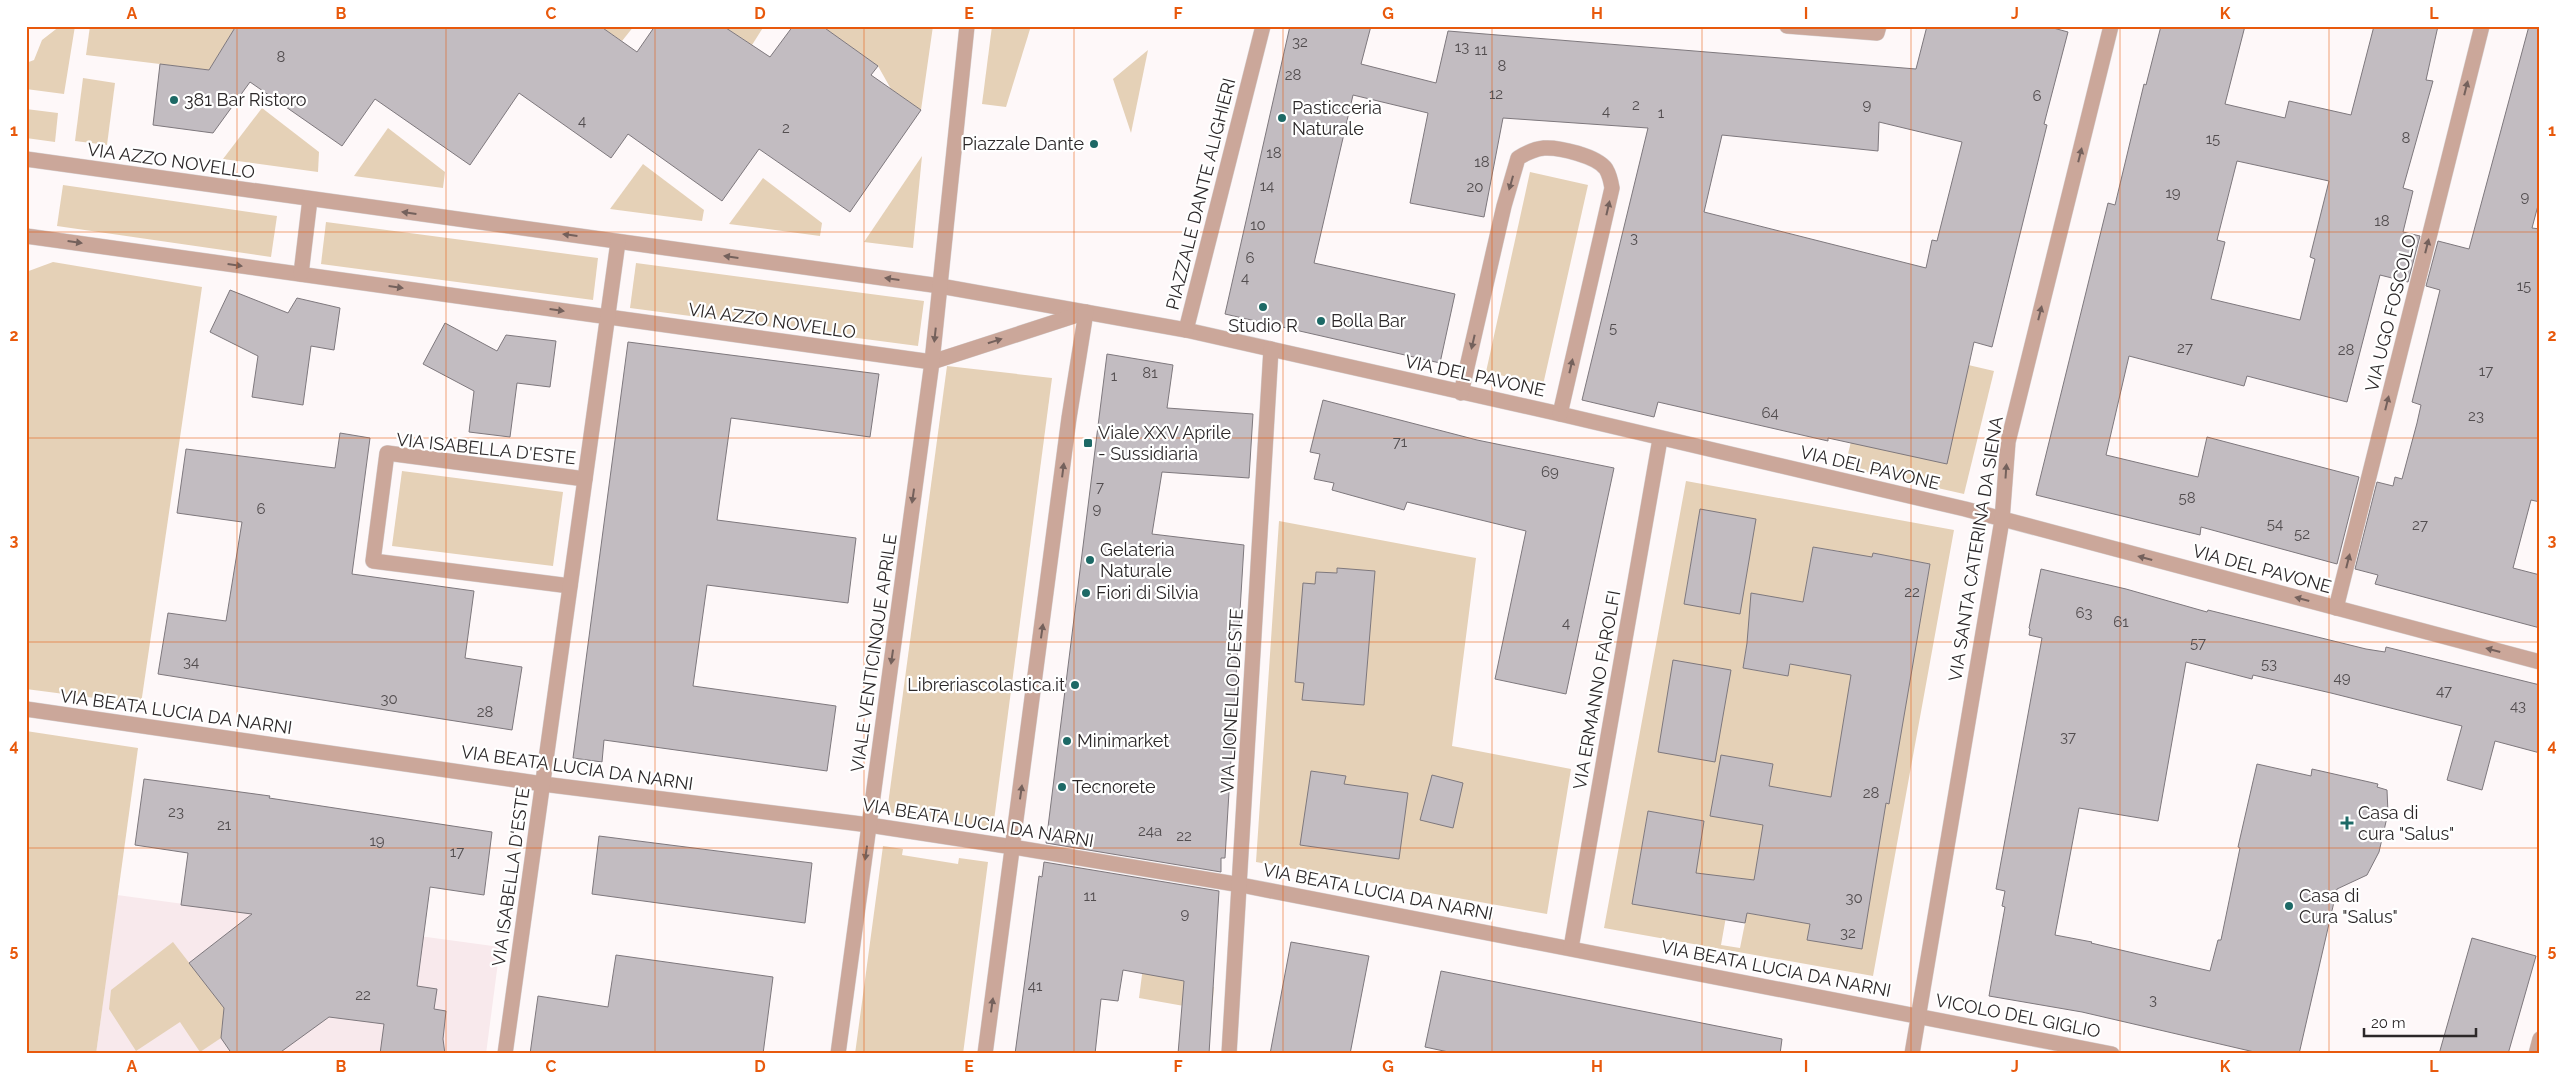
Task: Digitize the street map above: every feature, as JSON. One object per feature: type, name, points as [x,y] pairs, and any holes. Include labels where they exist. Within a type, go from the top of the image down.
[{"type":"street","name":"VIALE VENTICINQUE APRILE","points":[[838,1054],[932,362],[967,26]]},
{"type":"street","name":"PIAZZALE DANTE ALIGHIERI","points":[[940,286],[1186,330],[1263,26]]},
{"type":"street","points":[[1787,26],[1877,33],[1879,26]]},
{"type":"street","name":"VIA SANTA CATERINA DA SIENA","points":[[1912,1054],[2002,520],[2008,442],[2111,26]]},
{"type":"street","name":"VIA UGO FOSCOLO","points":[[2336,608],[2482,26]]},
{"type":"street","points":[[1461,392],[1504,206],[1518,158],[1534,150],[1546,148],[1578,154],[1593,159],[1606,169],[1612,188],[1560,414]]},
{"type":"street","name":"VIA AZZO NOVELLO","points":[[26,159],[940,286]]},
{"type":"street","points":[[301,274],[310,199]]},
{"type":"street","name":"VIA AZZO NOVELLO","points":[[26,236],[932,362]]},
{"type":"street","points":[[608,317],[618,242]]},
{"type":"street","name":"PIAZZALE DANTE ALIGHIERI","points":[[932,362],[1086,312]]},
{"type":"street","points":[[986,1054],[1069,418],[1086,312]]},
{"type":"street","name":"VIA ISABELLA D'ESTE","points":[[506,1054],[608,317]]},
{"type":"street","name":"VIA DEL PAVONE","points":[[1186,330],[1560,414],[2002,520],[2540,662]]},
{"type":"street","name":"VIA LIONELLO D'ESTE","points":[[1229,1054],[1241,885],[1271,349]]},
{"type":"street","name":"VIA ERMANNO FAROLFI","points":[[1571,948],[1660,439]]},
{"type":"street","name":"VIA ISABELLA D'ESTE","points":[[570,586],[373,561],[387,453],[585,479]]},
{"type":"street","name":"VIA BEATA LUCIA DA NARNI","points":[[26,709],[543,784],[870,825],[1013,847],[1241,885],[1918,1016]]},
{"type":"street","name":"VICOLO DEL GIGLIO","points":[[1918,1016],[2112,1054]]},
{"type":"street","points":[[2536,1054],[2540,1039]]},
{"type":"shaded area","points":[[60,26],[75,26],[64,94],[26,89],[26,63],[34,60],[42,40]]},
{"type":"shaded area","points":[[90,26],[236,26],[209,70],[86,55]]},
{"type":"shaded area","points":[[600,26],[634,26],[622,41]]},
{"type":"shaded area","points":[[723,26],[764,26],[752,45]]},
{"type":"shaded area","points":[[822,26],[933,26],[921,110],[891,89],[878,66]]},
{"type":"shaded area","points":[[992,26],[1031,26],[1006,107],[982,104]]},
{"type":"shaded area","points":[[1148,50],[1131,133],[1113,79]]},
{"type":"shaded area","points":[[83,78],[115,83],[107,145],[75,141]]},
{"type":"shaded area","points":[[262,108],[319,152],[318,172],[223,159]]},
{"type":"shaded area","points":[[26,109],[58,113],[55,142],[26,138]]},
{"type":"shaded area","points":[[388,128],[445,172],[443,188],[354,176]]},
{"type":"shaded area","points":[[922,156],[913,248],[864,242]]},
{"type":"shaded area","points":[[643,164],[704,210],[702,221],[610,209]]},
{"type":"shaded area","points":[[1530,172],[1588,185],[1543,385],[1486,372]]},
{"type":"shaded area","points":[[763,178],[822,223],[820,236],[729,224]]},
{"type":"shaded area","points":[[63,185],[277,216],[271,257],[57,226]]},
{"type":"shaded area","points":[[326,222],[598,258],[593,300],[321,264]]},
{"type":"shaded area","points":[[53,262],[202,287],[141,704],[26,689],[26,272]]},
{"type":"shaded area","points":[[636,263],[924,301],[918,346],[630,308]]},
{"type":"shaded area","points":[[1874,343],[1994,371],[1964,494],[1845,467]]},
{"type":"shaded area","points":[[947,366],[1052,378],[993,828],[887,812]]},
{"type":"shaded area","points":[[402,471],[563,492],[553,566],[392,546]]},
{"type":"shaded area","points":[[1686,481],[1954,530],[1873,976],[1604,928]],"holes":[[[1700,510],[1756,520],[1684,604]],[[1813,547],[1839,551],[1831,642],[1826,671],[1791,664],[1787,676],[1743,668],[1747,643],[1777,598],[1803,602]],[[1873,553],[1930,564],[1914,656]],[[1773,764],[1769,786],[1810,793],[1805,817],[1763,825],[1711,816]],[[1648,811],[1704,821],[1632,903]],[[1823,849],[1877,858],[1807,940]],[[1759,852],[1772,882],[1754,878]],[[1733,877],[1769,883],[1763,916],[1747,913],[1740,948],[1721,945]]]},
{"type":"shaded area","points":[[1279,521],[1476,558],[1452,746],[1571,769],[1547,914],[1256,862]]},
{"type":"shaded area","points":[[26,731],[138,748],[96,1054],[26,1054]]},
{"type":"shaded area","points":[[883,846],[903,849],[902,855],[958,864],[959,858],[988,862],[963,1054],[855,1054]]},
{"type":"shaded area","points":[[117,895],[500,947],[486,1054],[96,1054]]},
{"type":"shaded area","points":[[173,942],[232,1018],[222,1025],[221,1038],[200,1052],[180,1022],[136,1051],[109,1009],[111,990]]},
{"type":"shaded area","points":[[1182,963],[1178,980],[1214,987],[1212,1011],[1139,998],[1143,967]]},
{"type":"building","points":[[236,26],[600,26],[637,52],[655,26],[723,26],[770,57],[793,26],[822,26],[878,66],[871,75],[921,110],[850,212],[759,149],[722,201],[628,134],[611,158],[519,93],[470,165],[375,99],[342,146],[250,82],[213,133],[153,125],[160,64],[209,70]]},
{"type":"building","points":[[1290,26],[1371,26],[1361,64],[1436,83],[1448,31],[1916,69],[1927,26],[2046,26],[2068,32],[2044,124],[2047,125],[1992,347],[1974,342],[1947,464],[1828,438],[1828,441],[1658,402],[1654,417],[1582,400],[1648,128],[1503,118],[1484,217],[1410,203],[1428,113],[1353,95],[1314,263],[1455,294],[1440,363],[1225,314]],"holes":[[[1879,122],[1962,142],[1937,241],[1932,240],[1926,268],[1704,212],[1722,135],[1878,151]]]},
{"type":"building","points":[[2161,26],[2245,26],[2225,104],[2285,118],[2289,101],[2351,115],[2374,26],[2438,26],[2426,80],[2433,81],[2403,188],[2413,191],[2403,232],[2420,236],[2408,282],[2380,275],[2347,402],[2247,376],[2244,386],[2129,356],[2106,455],[2198,477],[2207,437],[2359,477],[2337,564],[2201,527],[2200,535],[2036,495],[2108,203],[2115,205],[2144,84],[2146,85]],"holes":[[[2237,161],[2329,181],[2310,257],[2315,259],[2300,320],[2211,299],[2225,242],[2217,240]]]},
{"type":"building","points":[[2529,26],[2540,26],[2540,198],[2532,228],[2540,229],[2540,502],[2531,500],[2513,568],[2540,575],[2540,628],[2375,584],[2378,575],[2355,569],[2377,482],[2393,486],[2395,477],[2402,479],[2417,423],[2421,405],[2412,402],[2440,290],[2426,286],[2438,241],[2469,249]]},
{"type":"building","points":[[230,290],[288,313],[297,298],[340,308],[334,350],[311,346],[303,405],[252,397],[258,356],[210,332]]},
{"type":"building","points":[[445,323],[497,351],[506,335],[556,341],[550,387],[517,383],[510,437],[469,432],[474,391],[423,364]]},
{"type":"building","points":[[628,342],[879,374],[870,437],[731,418],[717,520],[856,538],[848,603],[707,585],[693,686],[836,706],[827,771],[604,740],[602,762],[573,758]]},
{"type":"building","points":[[1107,354],[1173,365],[1167,408],[1253,414],[1249,478],[1162,472],[1152,534],[1244,545],[1225,858],[1221,858],[1221,872],[1046,843]]},
{"type":"building","points":[[1323,400],[1477,440],[1614,468],[1566,694],[1495,679],[1526,531],[1407,502],[1404,510],[1332,490],[1334,483],[1314,479],[1320,454],[1310,452]]},
{"type":"building","points":[[340,433],[370,438],[352,574],[474,591],[465,658],[522,667],[512,730],[158,674],[168,613],[226,621],[242,522],[177,513],[186,449],[335,468]]},
{"type":"building","points":[[1700,509],[1756,519],[1740,614],[1684,604]]},
{"type":"building","points":[[1813,547],[1872,557],[1873,553],[1930,564],[1889,804],[1886,803],[1862,949],[1807,940],[1810,924],[1747,913],[1745,923],[1632,904],[1648,811],[1704,821],[1696,873],[1754,880],[1763,825],[1710,816],[1721,755],[1773,764],[1769,786],[1831,797],[1851,675],[1790,664],[1788,676],[1743,668],[1751,593],[1803,602]]},
{"type":"building","points":[[1337,568],[1375,571],[1364,705],[1302,700],[1304,683],[1295,682],[1303,583],[1315,584],[1316,572],[1337,573]]},
{"type":"building","points":[[2041,569],[2126,589],[2207,612],[2208,610],[2366,649],[2385,652],[2386,647],[2540,685],[2540,753],[2495,741],[2482,790],[2447,780],[2462,726],[2331,693],[2253,675],[2252,679],[2186,662],[2158,821],[2079,808],[2055,935],[2092,942],[2210,971],[2218,940],[2221,940],[2240,848],[2238,847],[2257,764],[2311,776],[2312,769],[2378,784],[2377,787],[2387,790],[2388,813],[2379,852],[2367,875],[2337,889],[2299,1054],[2263,1054],[2082,1012],[1989,996],[2005,907],[2002,906],[2005,891],[1996,889],[2042,638],[2029,635]]},
{"type":"building","points":[[1673,660],[1731,670],[1715,762],[1658,752]]},
{"type":"building","points":[[1311,771],[1346,776],[1344,784],[1408,793],[1399,859],[1300,845]]},
{"type":"building","points":[[1432,775],[1463,783],[1453,828],[1420,820]]},
{"type":"building","points":[[144,779],[270,796],[269,798],[492,832],[484,895],[430,887],[417,986],[437,989],[434,1009],[446,1011],[443,1039],[445,1054],[380,1054],[384,1024],[329,1017],[278,1054],[232,1054],[221,1038],[224,1008],[189,963],[252,914],[181,905],[188,853],[135,845]]},
{"type":"building","points":[[599,836],[812,863],[805,923],[592,894]]},
{"type":"building","points":[[1044,862],[1219,891],[1209,1054],[1178,1054],[1184,981],[1123,970],[1118,1001],[1101,999],[1095,1054],[1015,1054],[1039,876],[1042,877]]},
{"type":"building","points":[[2472,938],[2536,956],[2508,1054],[2439,1054]]},
{"type":"building","points":[[1291,942],[1369,956],[1350,1054],[1270,1054]]},
{"type":"building","points":[[616,955],[773,977],[763,1054],[530,1054],[538,996],[608,1007]]},
{"type":"building","points":[[1441,971],[1782,1039],[1780,1054],[1458,1054],[1425,1047]]},
{"type":"place","name":"381 Bar Ristoro","points":[[174,100]]},
{"type":"place","name":"Pasticceria Naturale","points":[[1282,118]]},
{"type":"place","name":"Piazzale Dante","points":[[1094,144]]},
{"type":"place","name":"Studio R","points":[[1263,307]]},
{"type":"place","name":"Bolla Bar","points":[[1321,321]]},
{"type":"place","name":"Viale XXV Aprile - Sussidiaria","points":[[1088,443]]},
{"type":"place","name":"Gelateria Naturale","points":[[1090,560]]},
{"type":"place","name":"Fiori di Silvia","points":[[1086,593]]},
{"type":"place","name":"Libreriascolastica.it","points":[[1075,685]]},
{"type":"place","name":"Minimarket","points":[[1067,741]]},
{"type":"place","name":"Tecnorete","points":[[1062,787]]},
{"type":"place","name":"Casa di cura \"Salus\"","points":[[2347,823]]},
{"type":"place","name":"Casa di Cura \"Salus\"","points":[[2289,906]]}]
